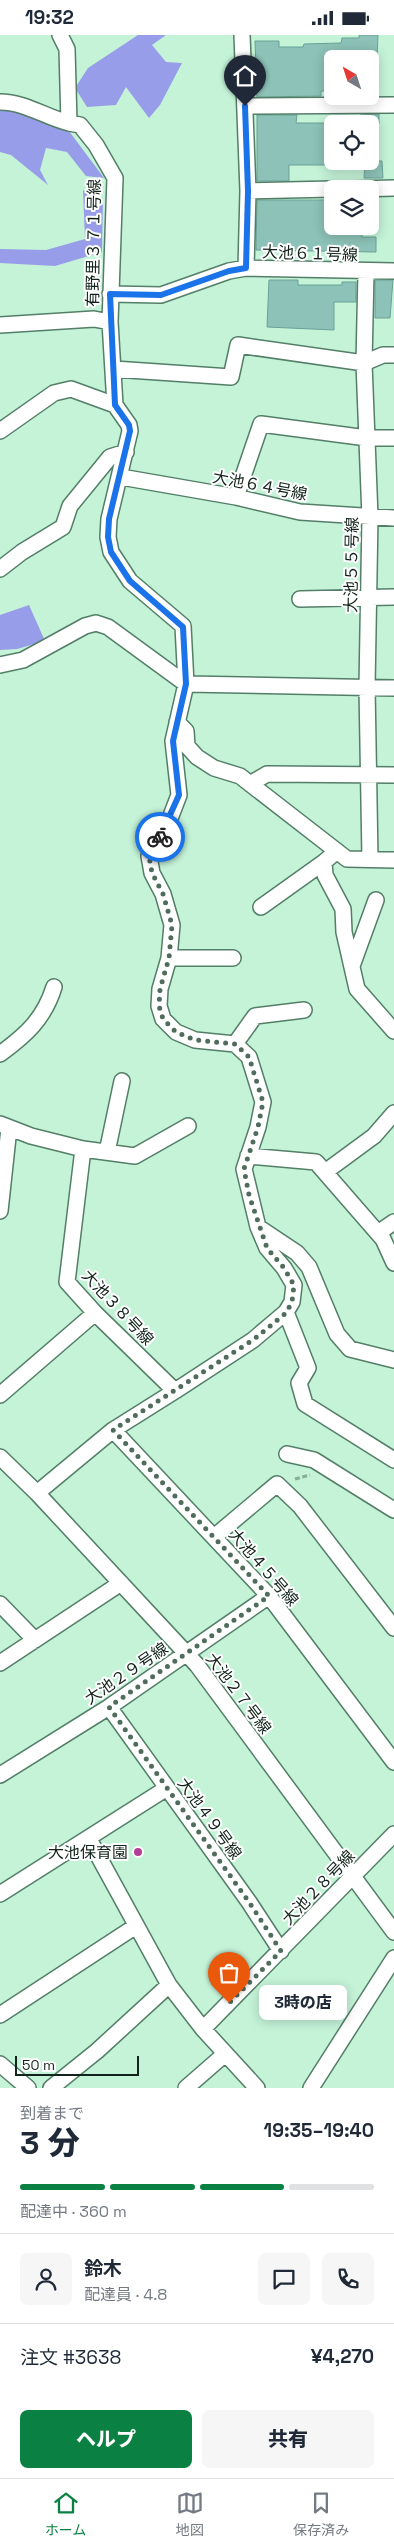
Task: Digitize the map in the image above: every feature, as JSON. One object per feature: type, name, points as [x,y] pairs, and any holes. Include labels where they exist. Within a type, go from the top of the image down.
[{"type":"street","points":[[60,35],[67,49],[69,123]]},
{"type":"street","points":[[242,35],[248,191],[246,268]]},
{"type":"street","name":"有野里３７１号線","points":[[0,102],[16,102],[57,120],[80,125],[96,145],[115,178],[110,294],[115,405]]},
{"type":"street","points":[[245,106],[394,105]]},
{"type":"street","points":[[379,188],[394,188]]},
{"type":"street","points":[[248,191],[324,189]]},
{"type":"street","name":"大池６１号線","points":[[110,294],[161,295],[229,271],[246,268],[366,272],[394,271]]},
{"type":"street","name":"大池５５号線","points":[[366,272],[364,363],[370,517],[367,596],[370,859]]},
{"type":"street","points":[[0,325],[94,319],[110,322]]},
{"type":"street","points":[[114,369],[231,377],[238,345],[364,363],[383,355],[394,355]]},
{"type":"street","points":[[0,431],[54,393],[71,389],[115,405],[129,425],[121,477],[109,519],[108,537],[111,552],[130,581],[183,627],[186,684],[173,741],[179,795],[169,821],[149,856],[152,873],[163,894],[172,925],[169,958],[160,989],[159,1006],[163,1019],[176,1032],[195,1040],[235,1044],[249,1057],[263,1102],[244,1169],[258,1227],[267,1248],[284,1268],[294,1285],[292,1302],[286,1313],[253,1340],[113,1430],[37,1493]]},
{"type":"street","points":[[236,497],[261,424],[367,438],[394,438]]},
{"type":"street","points":[[0,569],[22,552],[63,527],[70,506],[110,457],[126,452]]},
{"type":"street","name":"大池６４号線","points":[[121,477],[236,497],[300,512],[394,518]]},
{"type":"street","points":[[300,599],[367,596],[394,597]]},
{"type":"street","points":[[0,665],[23,660],[96,623],[108,627],[186,684],[394,688]]},
{"type":"street","points":[[177,722],[186,731],[187,746],[196,757],[214,768],[240,776],[347,859],[394,860]]},
{"type":"street","points":[[250,784],[267,774],[394,775]]},
{"type":"street","points":[[261,907],[337,851]]},
{"type":"street","points":[[324,862],[325,875],[343,909],[344,932],[357,989],[394,1031]]},
{"type":"street","points":[[352,967],[376,900]]},
{"type":"street","points":[[169,958],[233,958]]},
{"type":"street","points":[[0,1054],[20,1039],[48,1008],[54,987]]},
{"type":"street","points":[[235,1044],[255,1016],[304,1010]]},
{"type":"street","points":[[106,1152],[122,1081]]},
{"type":"street","points":[[325,1172],[374,1136],[394,1113]]},
{"type":"street","points":[[0,1211],[5,1126],[31,1136],[83,1149],[135,1156],[188,1126]]},
{"type":"street","name":"大池３８号線","points":[[83,1149],[67,1282],[95,1313],[175,1391]]},
{"type":"street","points":[[248,1156],[316,1162],[384,1239],[394,1263]]},
{"type":"street","points":[[378,1233],[394,1221]]},
{"type":"street","points":[[258,1227],[297,1253],[309,1267],[338,1334],[350,1349],[394,1360]]},
{"type":"street","points":[[0,1395],[95,1313]]},
{"type":"street","points":[[286,1313],[308,1368],[299,1383],[305,1404],[394,1460]]},
{"type":"street","name":"大池４５号線","points":[[113,1430],[269,1596],[394,1762]]},
{"type":"street","points":[[287,1454],[314,1460],[394,1510]]},
{"type":"street","name":"大池２７号線","points":[[0,1457],[37,1493],[186,1653],[394,1932]]},
{"type":"street","points":[[214,1537],[277,1484],[300,1506],[392,1620]]},
{"type":"street","points":[[0,1663],[121,1583]]},
{"type":"street","name":"大池２９号線","points":[[0,1775],[109,1707],[269,1596]]},
{"type":"street","points":[[0,1604],[35,1640]]},
{"type":"street","name":"大池４９号線","points":[[109,1707],[249,1902],[281,1951]]},
{"type":"street","points":[[0,1894],[167,1788]]},
{"type":"street","name":"大池２８号線","points":[[203,2029],[394,1834]]},
{"type":"street","points":[[89,1839],[169,1985],[203,2029],[257,2088]]},
{"type":"street","points":[[0,2015],[136,1926]]},
{"type":"street","points":[[311,2088],[394,1958]]},
{"type":"street","points":[[52,2088],[97,2051],[169,1985]]},
{"type":"street","points":[[186,2088],[225,2054]]},
{"type":"street","points":[[0,2063],[28,2088]]},
{"type":"path","points":[[277,1484],[330,1470]]},
{"type":"shaded area","points":[[138,35],[166,35],[152,45],[166,62],[182,63],[160,105],[149,118],[126,87],[116,105],[87,107],[75,88],[88,68]]},
{"type":"shaded area","points":[[15,110],[66,127],[104,178],[86,176],[67,152],[46,148],[40,170],[48,185],[11,155],[0,152],[0,111]]},
{"type":"shaded area","points":[[83,190],[103,199],[102,252],[55,266],[0,263],[0,249],[46,250],[85,239]]},
{"type":"shaded area","points":[[29,605],[45,641],[17,649],[0,650],[0,615]]},
{"type":"building","points":[[359,35],[378,35],[377,50],[324,50],[324,91],[321,91],[321,96],[257,97],[255,41],[279,41],[279,47],[303,47],[304,44],[341,43],[342,38],[359,38]]},
{"type":"building","points":[[257,115],[297,115],[296,123],[324,123],[324,165],[289,165],[289,181],[257,181]]},
{"type":"building","points":[[379,161],[382,161],[383,178],[364,178],[364,170],[379,170]]},
{"type":"building","points":[[257,200],[324,200],[324,235],[376,237],[376,252],[256,250]]},
{"type":"building","points":[[269,280],[298,280],[298,285],[342,285],[342,282],[356,282],[356,302],[334,302],[334,330],[267,327]]},
{"type":"building","points":[[375,280],[393,280],[390,318],[375,318]]},
{"type":"way so far","points":[[160,837],[149,856],[152,873],[163,894],[172,925],[169,958],[160,989],[159,1006],[163,1019],[176,1032],[195,1040],[224,1041],[235,1044],[249,1057],[263,1102],[258,1127],[244,1169],[249,1195],[258,1227],[267,1248],[284,1268],[294,1285],[292,1302],[286,1313],[253,1340],[113,1430],[269,1596],[109,1707],[249,1902],[281,1951],[229,2003]]},
{"type":"place","name":"大池保育園","points":[[138,1852]]},
{"type":"place","name":"3時の店","points":[[229,2003]]},
{"type":"route","points":[[160,837],[169,821],[179,795],[179,778],[173,741],[186,684],[183,627],[130,581],[111,552],[108,537],[109,519],[121,477],[130,431],[129,425],[115,405],[110,294],[161,295],[229,271],[246,268],[248,191],[245,106]]}]
